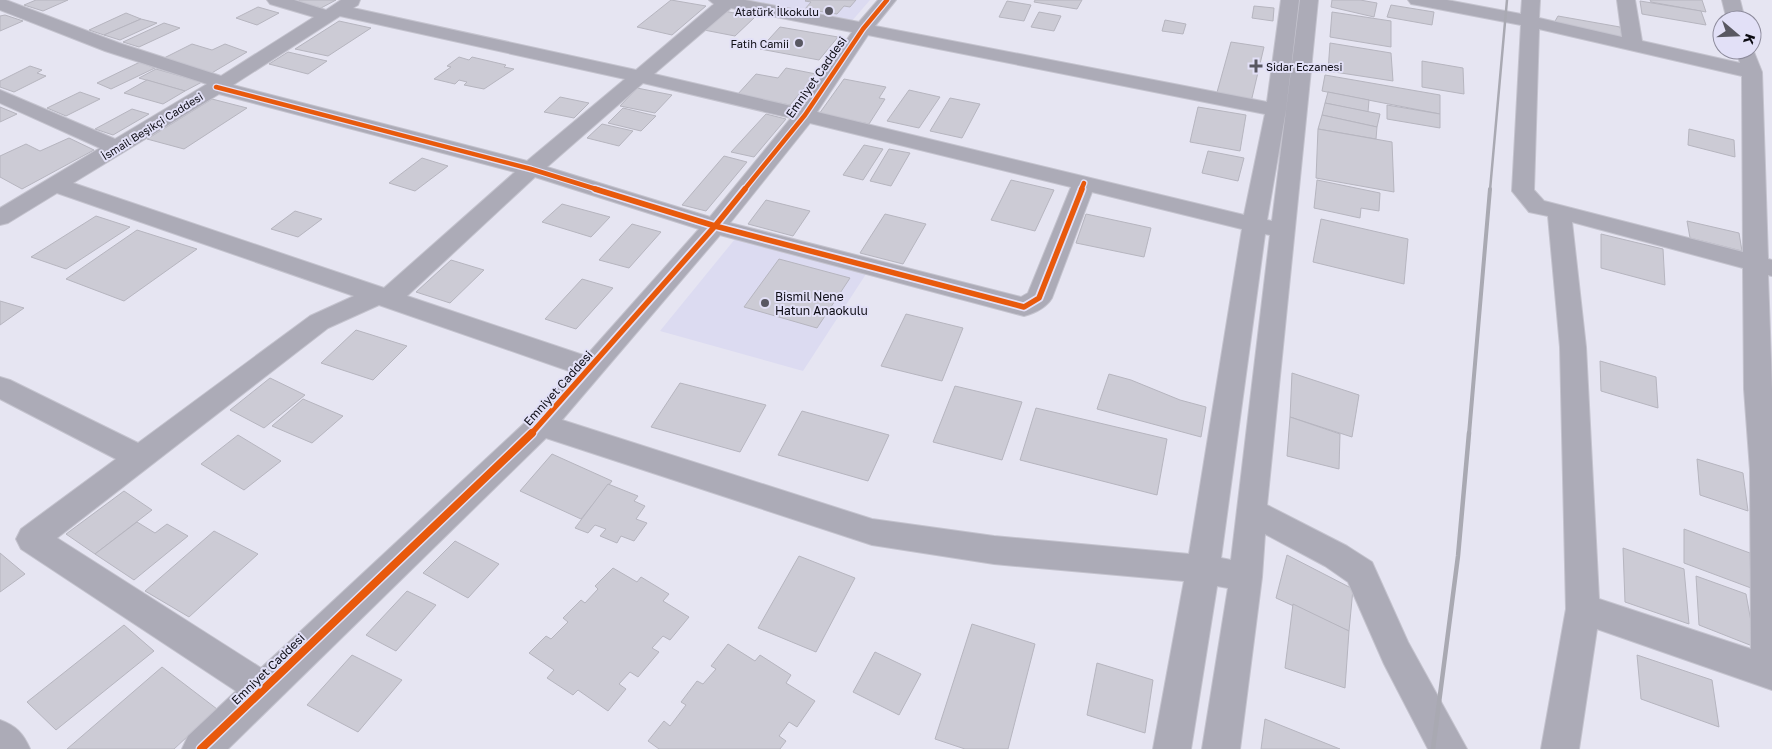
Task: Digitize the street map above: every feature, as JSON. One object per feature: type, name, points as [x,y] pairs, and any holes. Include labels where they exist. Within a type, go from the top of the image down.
[{"type":"street","points":[[276,0],[340,9],[638,76],[1282,231]]},
{"type":"street","name":"Emniyet Caddesi","points":[[201,749],[541,425],[715,226],[805,115],[863,30],[886,0]]},
{"type":"street","points":[[1172,749],[1203,569],[1254,225],[1276,110],[1290,0]]},
{"type":"street","points":[[1221,749],[1246,578],[1251,511],[1309,0]]},
{"type":"street","points":[[1417,0],[1507,16],[1531,11],[1633,45],[1756,78],[1765,267],[1765,391],[1771,673],[1584,609]]},
{"type":"street","points":[[1626,0],[1633,45]]},
{"type":"street","points":[[263,689],[32,539],[319,322],[382,298],[725,1],[863,30],[1276,110]]},
{"type":"street","points":[[0,4],[219,85],[531,169],[715,226],[1024,307],[1039,298],[1084,183]]},
{"type":"street","name":"İsmail Beşikçi Caddesi","points":[[0,218],[117,148],[340,9]]},
{"type":"street","points":[[1531,11],[1523,191],[1537,207],[1559,211],[1765,267]]},
{"type":"street","points":[[0,96],[117,148]]},
{"type":"street","points":[[56,185],[591,368]]},
{"type":"street","points":[[0,193],[21,205]]},
{"type":"street","points":[[1559,211],[1573,347],[1584,609],[1560,749]]},
{"type":"street","points":[[0,387],[140,457]]},
{"type":"street","points":[[541,425],[872,532],[994,550],[1203,569],[1246,578]]},
{"type":"street","points":[[1251,511],[1336,556],[1360,572],[1396,653],[1448,749]]},
{"type":"street","points":[[0,738],[10,749]]},
{"type":"shaded area","name":"Atatürk İlkokulu","points":[[742,0],[870,0],[851,22]]},
{"type":"shaded area","name":"Bismil Nene Hatun Anaokulu","points":[[735,239],[866,274],[803,371],[660,331]]},
{"type":"building","points":[[36,0],[68,0],[43,11],[24,5]]},
{"type":"building","points":[[300,0],[336,0],[321,8],[297,2]]},
{"type":"building","points":[[671,0],[706,6],[672,35],[637,27]]},
{"type":"building","points":[[806,0],[856,0],[850,7],[844,6],[837,14],[805,9],[811,2]]},
{"type":"building","points":[[1035,0],[1082,0],[1077,9],[1034,2]]},
{"type":"building","points":[[1332,0],[1360,0],[1377,3],[1374,17],[1331,7]]},
{"type":"building","points":[[1650,0],[1702,0],[1706,12],[1651,2]]},
{"type":"building","points":[[1007,1],[1031,5],[1024,21],[999,17]]},
{"type":"building","points":[[1640,1],[1701,11],[1706,25],[1642,14]]},
{"type":"building","points":[[1391,5],[1434,12],[1432,25],[1387,17]]},
{"type":"building","points":[[1254,6],[1274,8],[1273,21],[1252,18]]},
{"type":"building","points":[[258,7],[279,13],[257,25],[236,18]]},
{"type":"building","points":[[724,11],[755,17],[735,36],[704,30]]},
{"type":"building","points":[[1039,12],[1061,16],[1054,31],[1031,27]]},
{"type":"building","points":[[1332,12],[1391,21],[1391,47],[1330,37]]},
{"type":"building","points":[[126,13],[141,19],[104,35],[89,30]]},
{"type":"building","points":[[5,15],[23,21],[0,31],[0,16]]},
{"type":"building","points":[[1558,16],[1620,27],[1623,40],[1554,23]]},
{"type":"building","points":[[141,19],[157,23],[120,40],[104,35]]},
{"type":"building","points":[[1165,20],[1186,24],[1183,34],[1162,31]]},
{"type":"building","points":[[339,21],[371,28],[328,56],[295,49]]},
{"type":"building","points":[[164,23],[180,28],[139,47],[123,42]]},
{"type":"building","name":"Fatih Camii","points":[[780,27],[838,37],[819,60],[760,49]]},
{"type":"building","points":[[1231,42],[1264,47],[1251,102],[1216,96]]},
{"type":"building","points":[[1330,43],[1391,53],[1393,81],[1328,71]]},
{"type":"building","points":[[192,44],[212,50],[225,44],[247,52],[210,74],[164,58]]},
{"type":"building","points":[[288,52],[327,61],[308,74],[269,64]]},
{"type":"building","points":[[459,57],[469,60],[472,57],[506,65],[504,67],[514,69],[484,89],[464,85],[467,82],[459,80],[455,84],[434,79],[451,67],[447,66]]},
{"type":"building","points":[[1422,61],[1463,68],[1464,94],[1422,87]]},
{"type":"building","points":[[140,62],[155,68],[111,89],[97,83]]},
{"type":"building","points":[[30,66],[42,70],[37,73],[46,76],[14,92],[0,87],[0,81]]},
{"type":"building","points":[[786,68],[816,74],[790,105],[737,95],[756,74],[778,78]]},
{"type":"building","points":[[156,69],[202,82],[185,91],[139,78]]},
{"type":"building","points":[[1325,75],[1440,95],[1440,114],[1322,91]]},
{"type":"building","points":[[844,79],[886,87],[879,98],[885,99],[869,124],[819,114]]},
{"type":"building","points":[[147,80],[185,91],[163,104],[124,93]]},
{"type":"building","points":[[637,88],[672,95],[655,113],[620,106]]},
{"type":"building","points":[[909,90],[940,97],[919,128],[887,121]]},
{"type":"building","points":[[80,92],[100,99],[66,116],[47,108]]},
{"type":"building","points":[[1328,92],[1369,100],[1368,112],[1325,103]]},
{"type":"building","points":[[560,97],[589,103],[574,118],[544,112]]},
{"type":"building","points":[[950,98],[980,104],[962,138],[930,131]]},
{"type":"building","points":[[212,99],[247,108],[184,149],[147,139]]},
{"type":"building","points":[[1325,103],[1380,114],[1377,127],[1322,115]]},
{"type":"building","points":[[1387,105],[1440,114],[1440,128],[1387,119]]},
{"type":"building","points":[[0,107],[17,114],[0,122]]},
{"type":"building","points":[[1198,107],[1246,115],[1240,151],[1190,142]]},
{"type":"building","points":[[623,108],[656,116],[641,131],[608,123]]},
{"type":"building","points":[[132,109],[149,114],[113,135],[95,129]]},
{"type":"building","points":[[766,114],[786,119],[754,157],[731,152]]},
{"type":"building","points":[[1322,115],[1377,127],[1376,139],[1318,129]]},
{"type":"building","points":[[602,124],[633,131],[619,146],[587,138]]},
{"type":"building","points":[[1318,129],[1392,142],[1394,192],[1316,178]]},
{"type":"building","points":[[1689,129],[1734,140],[1735,157],[1688,145]]},
{"type":"building","points":[[69,138],[94,150],[22,189],[0,177],[0,156],[26,144],[40,151]]},
{"type":"building","points":[[864,145],[883,149],[863,180],[843,175]]},
{"type":"building","points":[[889,149],[910,153],[891,186],[870,181]]},
{"type":"building","points":[[1208,151],[1244,158],[1238,181],[1202,173]]},
{"type":"building","points":[[724,156],[747,162],[706,211],[682,205]]},
{"type":"building","points":[[422,158],[448,166],[415,191],[389,183]]},
{"type":"building","points":[[1011,180],[1054,190],[1035,231],[991,220]]},
{"type":"building","points":[[1317,180],[1380,193],[1379,211],[1361,208],[1360,218],[1314,208]]},
{"type":"building","points":[[766,200],[810,211],[793,236],[748,224]]},
{"type":"building","points":[[562,204],[610,217],[591,237],[542,222]]},
{"type":"building","points":[[295,211],[322,219],[298,237],[271,229]]},
{"type":"building","points":[[885,214],[926,224],[903,264],[860,253]]},
{"type":"building","points":[[1086,214],[1151,228],[1144,257],[1076,243]]},
{"type":"building","points":[[96,216],[130,227],[66,269],[31,257]]},
{"type":"building","points":[[1321,219],[1408,239],[1404,284],[1313,262]]},
{"type":"building","points":[[1687,221],[1739,233],[1742,251],[1690,238]]},
{"type":"building","points":[[632,224],[661,232],[629,268],[599,260]]},
{"type":"building","points":[[137,230],[197,249],[124,301],[66,279]]},
{"type":"building","points":[[1601,234],[1663,249],[1665,285],[1601,268]]},
{"type":"building","points":[[779,259],[850,278],[817,328],[744,307]]},
{"type":"building","points":[[451,260],[484,270],[450,303],[416,292]]},
{"type":"building","points":[[582,279],[613,288],[576,329],[545,319]]},
{"type":"building","points":[[0,301],[24,308],[0,325]]},
{"type":"building","points":[[906,314],[963,328],[942,381],[881,366]]},
{"type":"building","points":[[356,330],[407,346],[373,380],[321,363]]},
{"type":"building","points":[[1600,361],[1656,377],[1658,408],[1601,391]]},
{"type":"building","points":[[1292,373],[1359,395],[1352,437],[1290,417]]},
{"type":"building","points":[[1109,374],[1131,380],[1180,400],[1206,407],[1201,437],[1097,409]]},
{"type":"building","points":[[270,378],[305,395],[264,428],[230,410]]},
{"type":"building","points":[[680,383],[766,405],[740,452],[651,427]]},
{"type":"building","points":[[955,386],[1022,402],[1002,460],[933,442]]},
{"type":"building","points":[[303,399],[343,416],[312,443],[272,426]]},
{"type":"building","points":[[1036,408],[1167,439],[1157,495],[1020,460]]},
{"type":"building","points":[[802,411],[889,435],[868,481],[778,455]]},
{"type":"building","points":[[1290,417],[1340,434],[1339,469],[1287,456]]},
{"type":"building","points":[[238,435],[281,461],[244,490],[201,464]]},
{"type":"building","points":[[552,454],[612,481],[581,519],[520,491]]},
{"type":"building","points":[[1697,459],[1743,473],[1748,511],[1700,495]]},
{"type":"building","points":[[608,484],[638,496],[634,501],[645,506],[636,519],[647,523],[634,541],[621,536],[617,543],[600,536],[606,529],[595,525],[588,533],[575,528]]},
{"type":"building","points":[[124,491],[152,510],[95,554],[66,534]]},
{"type":"building","points":[[137,522],[155,533],[167,524],[188,536],[134,580],[95,554]]},
{"type":"building","points":[[1684,529],[1750,553],[1751,588],[1684,563]]},
{"type":"building","points":[[214,531],[258,554],[189,617],[145,591]]},
{"type":"building","points":[[455,541],[499,564],[468,598],[423,573]]},
{"type":"building","points":[[1623,548],[1684,569],[1689,624],[1625,602]]},
{"type":"building","points":[[0,553],[25,574],[0,592]]},
{"type":"building","points":[[1287,555],[1353,589],[1349,631],[1276,598]]},
{"type":"building","points":[[799,556],[855,578],[816,652],[758,628]]},
{"type":"building","points":[[613,568],[637,582],[641,577],[669,594],[663,601],[689,617],[670,640],[663,636],[652,648],[659,652],[638,677],[630,672],[619,684],[626,689],[608,711],[578,690],[573,695],[547,678],[554,670],[529,653],[546,636],[551,639],[568,622],[563,618],[581,600],[585,603],[598,589],[595,586]]},
{"type":"building","points":[[1696,576],[1746,594],[1752,627],[1760,649],[1699,625]]},
{"type":"building","points":[[407,591],[436,605],[396,651],[366,635]]},
{"type":"building","points":[[1293,604],[1349,631],[1345,688],[1285,668]]},
{"type":"building","points":[[972,624],[1035,644],[1008,749],[965,749],[935,739]]},
{"type":"building","points":[[124,625],[154,651],[56,730],[27,702]]},
{"type":"building","points":[[728,644],[755,661],[760,655],[791,675],[786,683],[815,701],[797,727],[789,722],[779,736],[786,741],[780,749],[659,749],[648,741],[664,721],[670,726],[686,705],[681,702],[697,681],[703,684],[716,669],[711,666]]},
{"type":"building","points":[[875,652],[921,674],[899,715],[853,692]]},
{"type":"building","points":[[352,655],[402,680],[358,732],[307,705]]},
{"type":"building","points":[[1637,655],[1712,680],[1719,727],[1641,699]]},
{"type":"building","points":[[1097,663],[1153,680],[1145,733],[1087,715]]},
{"type":"building","points":[[162,667],[217,709],[174,749],[67,749]]},
{"type":"building","points":[[1265,719],[1340,749],[1261,749]]},
{"type":"railway","points":[[1490,190],[1507,0]]},
{"type":"railway","points":[[1469,434],[1490,189]]},
{"type":"railway","points":[[1433,749],[1458,556],[1469,433]]},
{"type":"cycle path","points":[[201,749],[541,425],[715,226],[805,115],[863,29],[887,0]]},
{"type":"cycle path","points":[[216,87],[531,169],[715,226],[1024,307],[1039,298],[1084,183]]},
{"type":"place","name":"Atatürk İlkokulu","points":[[829,11]]},
{"type":"place","name":"Fatih Camii","points":[[799,43]]},
{"type":"place","name":"Sidar Eczanesi","points":[[1256,66]]},
{"type":"place","name":"Bismil Nene Hatun Anaokulu","points":[[765,303]]}]
